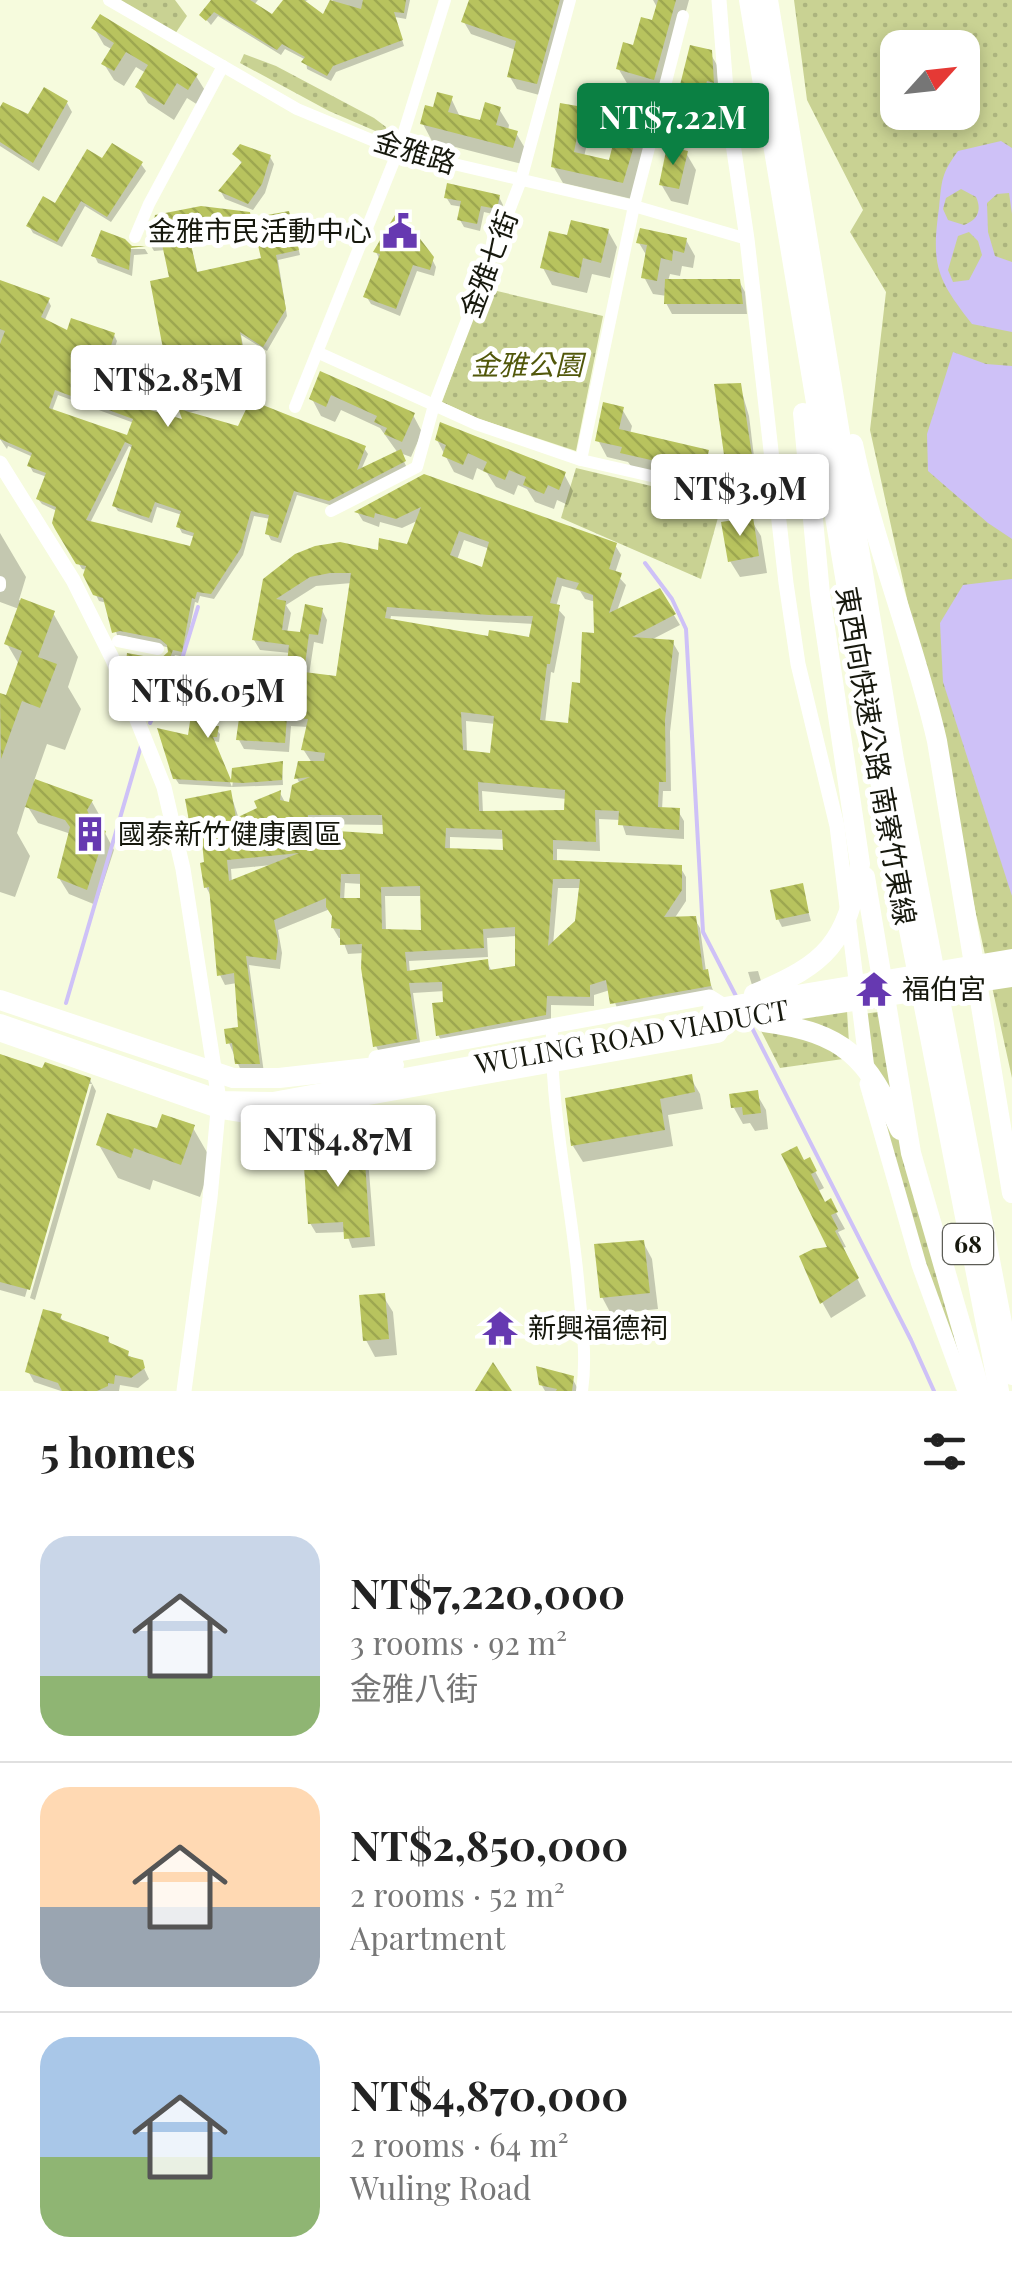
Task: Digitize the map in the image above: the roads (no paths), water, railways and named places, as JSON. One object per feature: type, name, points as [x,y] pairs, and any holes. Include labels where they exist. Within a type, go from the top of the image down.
[{"type":"highway","name":"東西向快速公路 南寮竹東線","points":[[749,0],[813,342]]},
{"type":"highway","name":"東西向快速公路 南寮竹東線","points":[[768,0],[813,342],[873,745],[1012,1375]]},
{"type":"highway","points":[[813,342],[842,391],[877,542],[922,672],[937,741],[1012,1194]]},
{"type":"highway","points":[[813,342],[800,384],[820,594],[911,1153],[980,1391]]},
{"type":"highway","points":[[701,1018],[787,980],[812,966],[830,948],[845,927],[854,899],[860,864],[858,829]]},
{"type":"highway","points":[[977,974],[1012,959]]},
{"type":"highway","points":[[977,974],[1012,977]]},
{"type":"highway","name":"WULING ROAD VIADUCT","points":[[0,1024],[222,1101],[274,1102],[377,1075],[977,974]]},
{"type":"highway","name":"WULING ROAD VIADUCT","points":[[0,1000],[233,1078],[377,1075]]},
{"type":"highway","points":[[0,1012],[215,1086],[246,1092],[320,1088],[377,1075]]},
{"type":"highway","points":[[701,1018],[800,1027],[837,1043],[865,1066],[879,1086],[911,1153]]},
{"type":"highway","name":"東西向快速公路 南寮竹東線","points":[[948,1096],[999,1391]]},
{"type":"street","name":"金雅路","points":[[108,0],[296,109],[398,151],[634,206],[747,239]]},
{"type":"street","points":[[295,407],[398,151],[444,0]]},
{"type":"street","name":"金雅七街","points":[[331,512],[418,467],[434,405],[522,180],[570,0]]},
{"type":"street","points":[[719,0],[727,103],[798,664],[837,826],[855,991],[857,1053],[919,1265],[965,1391]]},
{"type":"street","points":[[582,460],[634,206],[683,16]]},
{"type":"street","points":[[135,238],[149,204],[224,66]]},
{"type":"street","points":[[319,352],[476,424],[582,460],[778,505]]},
{"type":"street","points":[[0,463],[73,580],[113,660],[164,787],[182,869],[218,1111],[184,1391]]},
{"type":"street","points":[[118,641],[158,649]]},
{"type":"street","points":[[0,991],[239,1072],[497,1074],[719,1035],[735,1012]]},
{"type":"street","points":[[0,1034],[218,1111],[244,1115],[491,1040],[710,997],[735,1012],[855,991]]},
{"type":"street","points":[[552,1028],[551,1064],[574,1228],[586,1366],[582,1391]]},
{"type":"street","points":[[491,1040],[497,1074]]},
{"type":"waterway","points":[[645,563],[672,599],[686,629],[703,932],[737,998]]},
{"type":"waterway","points":[[150,723],[182,659],[198,607]]},
{"type":"waterway","points":[[66,1003],[141,746]]},
{"type":"waterway","points":[[750,1024],[934,1391]]},
{"type":"place","name":"金雅市民活動中心","points":[[400,231]]},
{"type":"place","name":"國泰新竹健康園區","points":[[90,834]]},
{"type":"place","name":"福伯宮","points":[[874,989]]},
{"type":"place","name":"新興福德祠","points":[[500,1328]]},
{"type":"park label","name":"金雅公園","points":[[527,365]]}]
